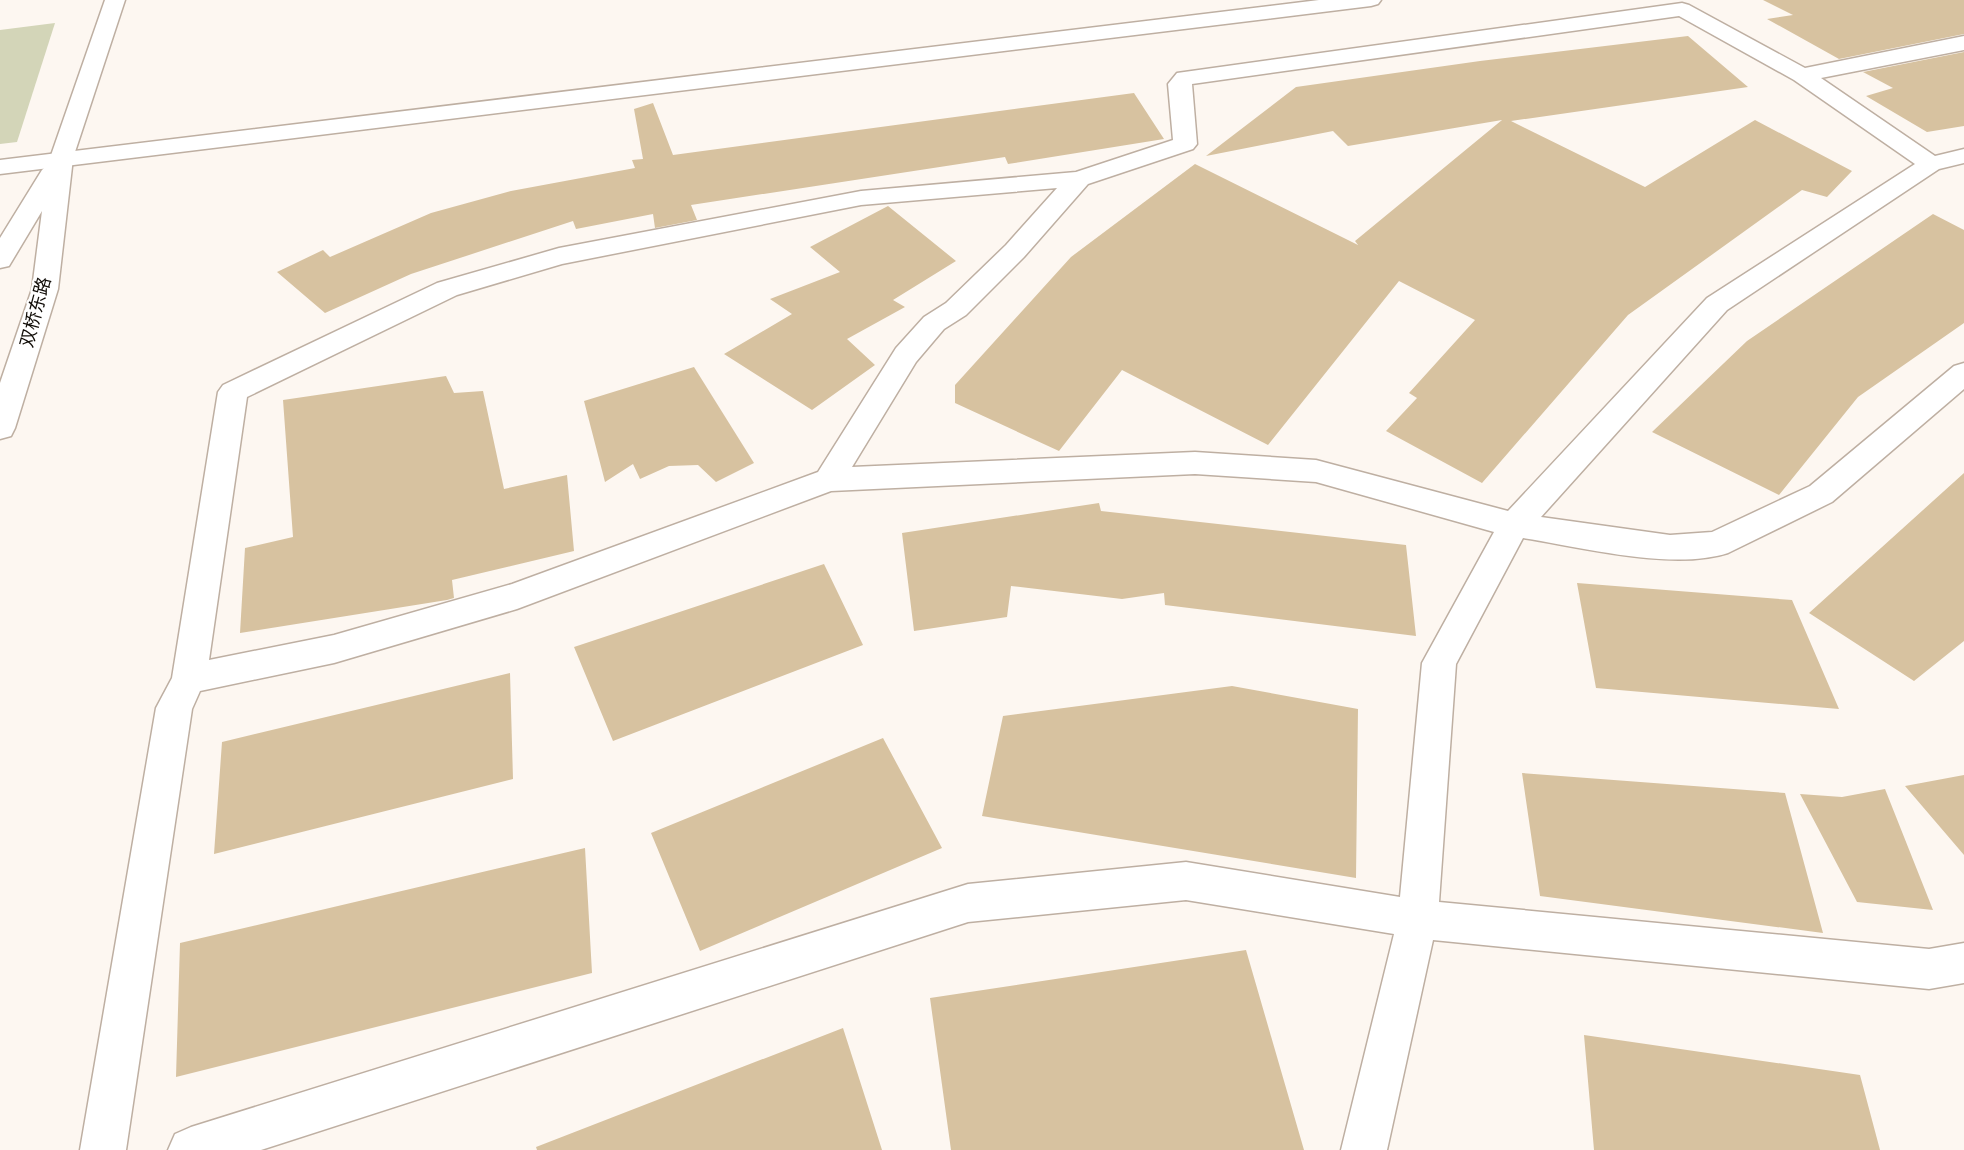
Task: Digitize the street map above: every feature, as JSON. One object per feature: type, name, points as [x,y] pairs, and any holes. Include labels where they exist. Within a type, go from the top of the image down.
[{"type":"street","name":"双桥东路","points":[[0,428],[45,289],[61,158],[115,0]]},
{"type":"street","points":[[0,167],[1371,0]]},
{"type":"street","points":[[103,1150],[174,708],[189,680],[233,392],[447,289],[559,256],[861,198],[1079,179],[1185,144],[1179,84],[1185,78],[1682,9],[1802,75],[1931,164]]},
{"type":"street","points":[[1802,75],[1964,43]]},
{"type":"street","points":[[1364,1150],[1418,919],[1439,663],[1514,525],[1717,304],[1931,164],[1964,156]]},
{"type":"street","name":"双桥东路","points":[[0,260],[61,158]]},
{"type":"street","points":[[828,480],[906,355],[934,323],[956,309],[1015,251],[1079,179]]},
{"type":"street","points":[[189,680],[334,648],[517,596],[828,480],[1195,463],[1316,471],[1514,525],[1670,548],[1717,544],[1821,494],[1964,373]]},
{"type":"street","points":[[191,1150],[968,903],[1186,881],[1418,919],[1929,969],[1964,963]]},
{"type":"green space","points":[[55,23],[17,142],[0,144],[0,30]]},
{"type":"building","points":[[1763,0],[1964,0],[1964,34],[1839,59],[1767,19],[1793,15]]},
{"type":"building","points":[[1688,36],[1748,87],[1511,121],[1645,187],[1755,120],[1852,171],[1827,197],[1802,190],[1628,315],[1482,483],[1386,431],[1417,398],[1409,393],[1475,320],[1399,281],[1268,445],[1122,370],[1059,451],[955,403],[955,385],[1071,257],[1195,164],[1358,245],[1355,241],[1502,120],[1348,146],[1333,131],[1206,156],[1296,87],[1480,61]]},
{"type":"building","points":[[1964,52],[1964,126],[1927,132],[1866,96],[1893,88],[1863,72]]},
{"type":"building","points":[[1134,93],[1164,139],[1008,164],[1005,157],[691,205],[697,220],[655,228],[653,214],[576,229],[573,221],[411,274],[325,313],[277,272],[323,250],[330,257],[431,213],[511,191],[635,168],[632,160],[643,159],[634,109],[653,103],[673,155]]},
{"type":"building","points":[[888,206],[956,261],[893,300],[905,307],[847,339],[875,365],[812,410],[724,354],[792,314],[770,299],[840,272],[810,247]]},
{"type":"building","points":[[1933,214],[1964,230],[1964,323],[1858,397],[1779,495],[1652,432],[1747,341]]},
{"type":"building","points":[[694,367],[754,463],[716,482],[698,465],[669,466],[640,479],[633,464],[605,482],[584,401]]},
{"type":"building","points":[[446,376],[454,393],[483,391],[504,489],[567,475],[574,551],[452,580],[454,598],[447,600],[240,633],[245,548],[293,537],[283,400]]},
{"type":"building","points":[[1964,473],[1964,641],[1914,681],[1809,613]]},
{"type":"building","points":[[1099,503],[1101,511],[1406,545],[1416,636],[1165,605],[1164,593],[1122,599],[1011,586],[1007,617],[914,631],[902,533]]},
{"type":"building","points":[[824,564],[863,645],[613,741],[574,647]]},
{"type":"building","points":[[1577,583],[1792,600],[1839,709],[1596,688]]},
{"type":"building","points":[[510,673],[513,779],[214,854],[222,742]]},
{"type":"building","points":[[1232,686],[1358,709],[1356,878],[982,816],[1003,716]]},
{"type":"building","points":[[883,738],[942,848],[700,951],[651,833]]},
{"type":"building","points":[[1522,773],[1785,793],[1823,933],[1540,896]]},
{"type":"building","points":[[1964,775],[1964,855],[1905,786]]},
{"type":"building","points":[[1885,789],[1933,910],[1857,902],[1800,794],[1842,797]]},
{"type":"building","points":[[585,848],[592,973],[176,1077],[180,943]]},
{"type":"building","points":[[1246,950],[1304,1150],[951,1150],[930,998]]},
{"type":"building","points":[[843,1028],[882,1150],[537,1150],[536,1147]]},
{"type":"building","points":[[1584,1035],[1860,1075],[1880,1150],[1594,1150]]}]
